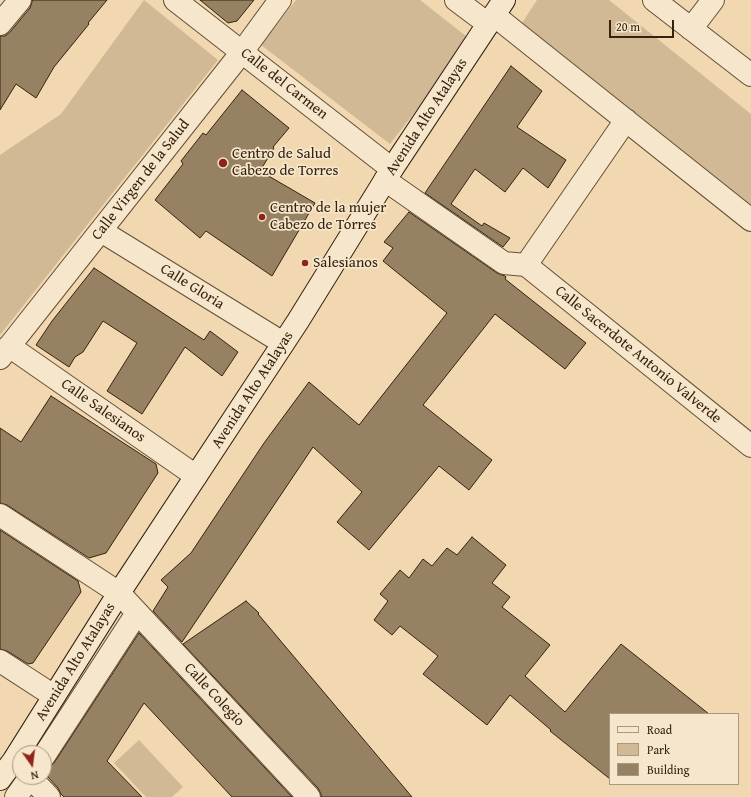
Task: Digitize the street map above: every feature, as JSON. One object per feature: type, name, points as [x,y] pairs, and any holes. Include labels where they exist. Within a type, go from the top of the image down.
[{"type":"street","points":[[0,24],[20,0]]},
{"type":"street","name":"Calle del Carmen","points":[[175,0],[242,52],[389,174],[504,264],[526,265]]},
{"type":"street","name":"Calle Virgen de la Salud","points":[[5,352],[242,52],[280,0]]},
{"type":"street","points":[[456,0],[495,13],[751,220]]},
{"type":"street","points":[[654,0],[751,75]]},
{"type":"street","points":[[691,29],[713,0]]},
{"type":"street","name":"Avenida Alto Atalayas","points":[[27,745],[54,696],[119,594],[298,321],[389,174],[495,13]]},
{"type":"street","points":[[526,265],[626,120]]},
{"type":"street","name":"Calle Gloria","points":[[101,231],[283,343]]},
{"type":"street","name":"Calle Sacerdote Antonio Valverde","points":[[526,265],[751,446]]},
{"type":"street","name":"Calle Salesianos","points":[[5,352],[196,476]]},
{"type":"street","name":"Calle Colegio","points":[[0,515],[119,594],[309,797]]},
{"type":"street","points":[[51,745],[138,613]]},
{"type":"street","points":[[0,661],[54,696]]},
{"type":"street","name":"Avenida Alto Atalayas","points":[[0,779],[12,768]]},
{"type":"street","points":[[16,797],[24,785]]},
{"type":"street","points":[[38,785],[49,797]]},
{"type":"green space","points":[[144,0],[218,60],[0,335],[0,155],[61,114]]},
{"type":"green space","points":[[296,0],[420,0],[471,40],[390,144],[261,45]]},
{"type":"green space","points":[[537,0],[609,0],[751,114],[751,206],[522,23]]},
{"type":"green space","points":[[139,740],[183,787],[172,797],[146,797],[114,763]]},
{"type":"building","points":[[32,0],[107,0],[54,67],[36,98],[16,84],[0,110],[0,36],[5,36],[10,32],[30,8]]},
{"type":"building","points":[[200,0],[254,0],[237,21],[228,23]]},
{"type":"building","points":[[511,66],[542,91],[517,127],[566,160],[548,188],[523,168],[505,192],[475,169],[451,204],[482,226],[484,223],[510,238],[503,247],[425,193]]},
{"type":"building","points":[[242,90],[289,128],[273,147],[274,148],[260,171],[315,203],[272,276],[206,231],[200,238],[155,200],[183,164],[181,161],[203,133],[206,135]]},
{"type":"building","points":[[409,212],[497,273],[505,276],[505,279],[586,343],[565,369],[495,314],[423,405],[492,460],[469,490],[439,466],[369,550],[337,522],[362,492],[313,447],[182,642],[153,611],[168,587],[161,580],[191,553],[264,443],[309,382],[359,425],[447,313],[383,261],[393,248],[384,242]]},
{"type":"building","points":[[94,268],[204,340],[210,331],[238,352],[222,376],[185,347],[142,414],[107,391],[137,343],[103,321],[83,352],[75,357],[69,367],[36,345],[52,321]]},
{"type":"building","points":[[51,396],[156,464],[158,473],[106,553],[89,558],[7,505],[0,503],[0,428],[21,442]]},
{"type":"building","points":[[0,530],[78,581],[81,592],[33,663],[28,664],[7,651],[0,649]]},
{"type":"building","points":[[472,537],[506,565],[492,583],[510,597],[502,607],[550,645],[525,676],[565,712],[621,644],[708,713],[609,713],[609,778],[550,731],[551,730],[510,695],[487,725],[423,674],[438,656],[400,626],[392,635],[374,620],[388,601],[380,594],[400,570],[409,578],[423,559],[432,566],[447,548],[457,555]]},
{"type":"building","points":[[246,601],[259,613],[258,614],[412,797],[321,797],[318,788],[183,644]]},
{"type":"building","points":[[139,633],[292,797],[232,797],[144,703],[107,761],[142,797],[64,797],[52,781],[52,764]]},
{"type":"place","name":"Centro de Salud Cabezo de Torres","points":[[223,163]]},
{"type":"place","name":"Centro de la mujer Cabezo de Torres","points":[[262,217]]},
{"type":"place","name":"Salesianos","points":[[305,263]]}]
